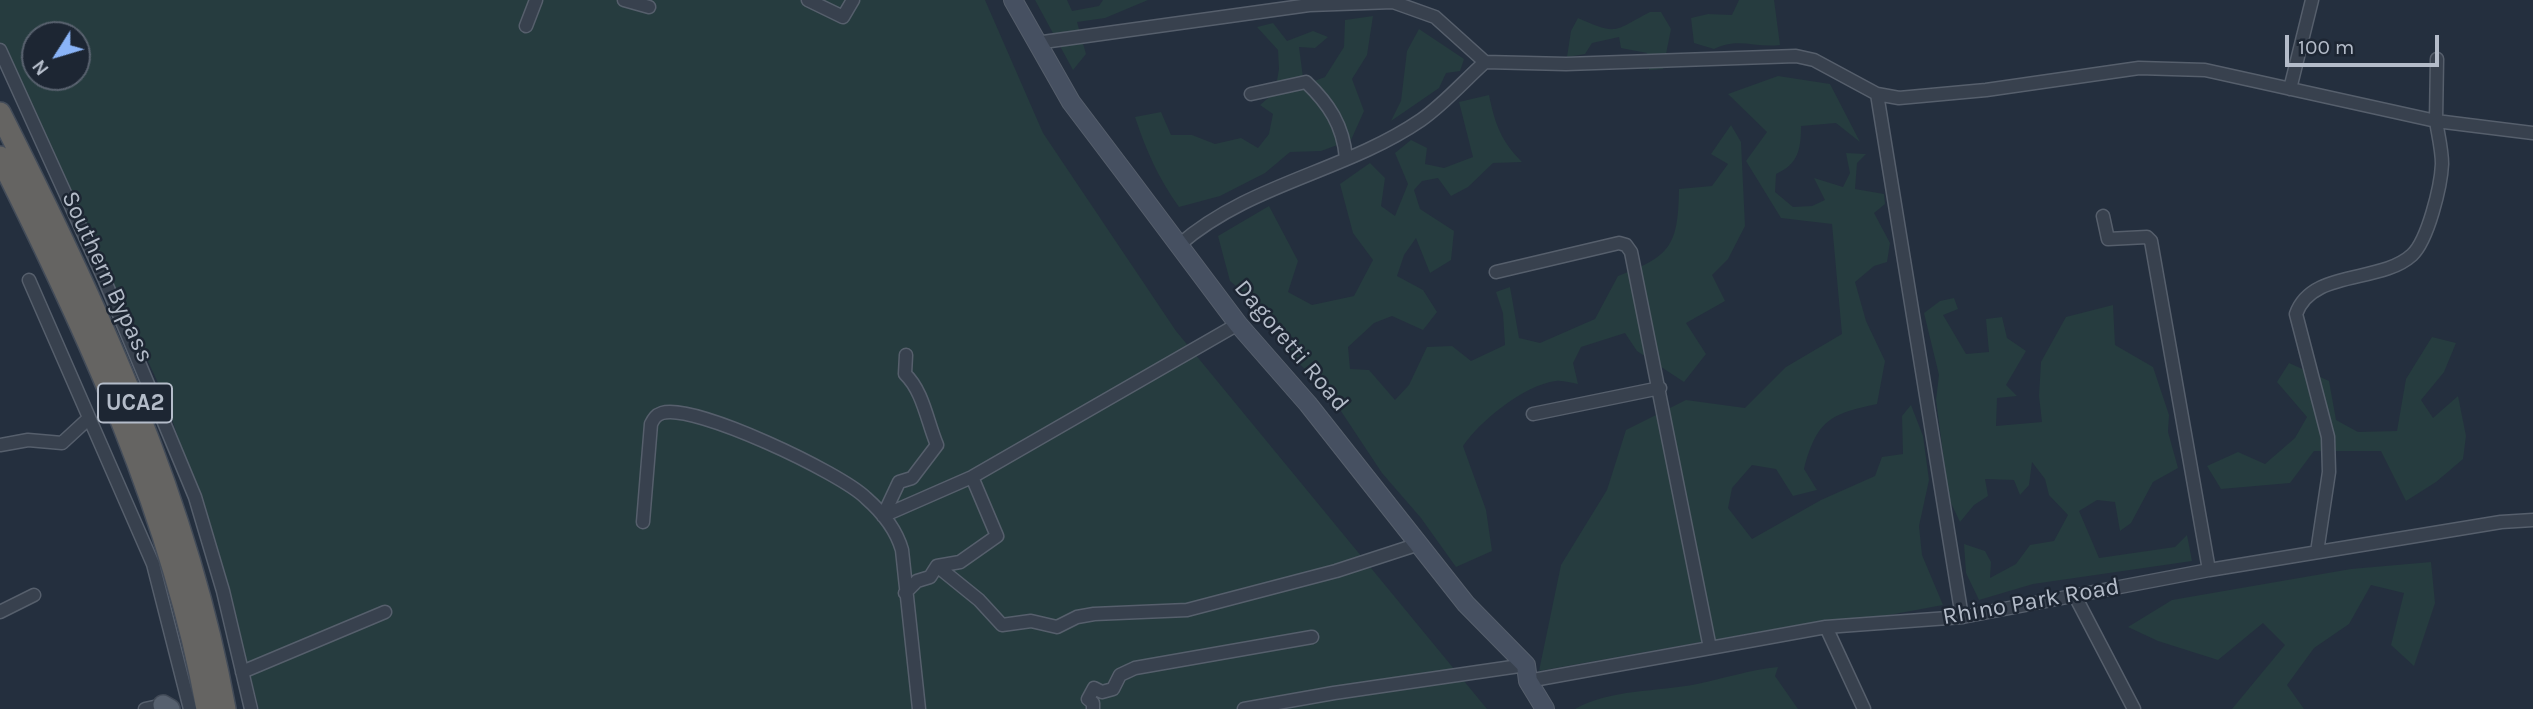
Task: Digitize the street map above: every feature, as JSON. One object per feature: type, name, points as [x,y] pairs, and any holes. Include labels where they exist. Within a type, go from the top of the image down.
[{"type":"highway","name":"Southern Bypass","points":[[0,113],[104,328],[151,441],[194,570],[225,709]]},
{"type":"highway","name":"Southern Bypass","points":[[0,157],[68,293],[131,446],[177,580],[207,709]]},
{"type":"main road","name":"Dagoretti Road","points":[[1013,0],[1071,102],[1178,245],[1238,324],[1308,404],[1466,604],[1527,673],[1545,709]]},
{"type":"street","points":[[526,26],[537,0]]},
{"type":"street","points":[[624,0],[649,7]]},
{"type":"street","points":[[808,0],[843,17],[853,0]]},
{"type":"street","points":[[2290,89],[2312,0]]},
{"type":"street","points":[[1036,43],[1332,2],[1393,2],[1435,17],[1485,62],[1566,64],[1796,56],[1814,60],[1877,94],[1899,98],[1986,90],[2139,68],[2205,71],[2436,121],[2533,133]]},
{"type":"street","points":[[0,50],[106,281],[195,497],[251,709]]},
{"type":"street","points":[[2318,552],[2329,472],[2328,437],[2296,314],[2300,304],[2317,289],[2384,271],[2413,254],[2432,214],[2442,163],[2436,121],[2437,59]]},
{"type":"street","points":[[1178,245],[1206,221],[1227,210],[1346,158],[1421,120],[1485,62]]},
{"type":"street","points":[[1251,94],[1306,82],[1327,102],[1344,135],[1346,158]]},
{"type":"street","points":[[1877,94],[1962,617]]},
{"type":"street","points":[[2104,216],[2108,239],[2147,237],[2151,241],[2209,570]]},
{"type":"street","points":[[1496,272],[1619,243],[1626,245],[1635,260],[1710,648]]},
{"type":"street","points":[[29,280],[153,564],[190,709]]},
{"type":"street","points":[[883,516],[972,477],[1238,324]]},
{"type":"street","points":[[883,516],[899,482],[912,478],[937,444],[923,410],[918,385],[905,374],[906,355]]},
{"type":"street","points":[[1533,414],[1660,388]]},
{"type":"street","points":[[643,522],[651,424],[655,416],[663,412],[683,412],[779,448],[865,496],[898,538],[919,709]]},
{"type":"street","points":[[0,445],[28,440],[62,443],[88,419]]},
{"type":"street","points":[[905,593],[917,581],[930,577],[937,566],[960,562],[997,536],[972,477]]},
{"type":"street","name":"Rhino Park Road","points":[[1244,709],[1710,648],[1826,627],[1962,617],[2209,570],[2501,522],[2533,520]]},
{"type":"street","points":[[937,566],[979,600],[1002,625],[1031,621],[1057,627],[1077,617],[1094,614],[1187,610],[1336,571],[1419,544]]},
{"type":"street","points":[[0,612],[34,595]]},
{"type":"street","points":[[2076,596],[2134,709]]},
{"type":"street","points":[[242,672],[385,612]]},
{"type":"street","points":[[1826,627],[1864,709]]},
{"type":"street","points":[[1093,709],[1093,703],[1088,699],[1094,688],[1102,692],[1113,689],[1120,675],[1135,668],[1312,636]]},
{"type":"green space","points":[[0,0],[985,0],[1043,133],[1176,331],[1487,709],[259,709],[225,580],[165,398],[23,91],[91,91],[91,21],[21,21],[21,87],[0,42]]},
{"type":"green space","points":[[1035,0],[1067,0],[1072,11],[1099,6],[1103,0],[1148,0],[1105,18],[1077,22],[1086,54],[1073,70]]},
{"type":"green space","points":[[1739,0],[1774,0],[1780,45],[1739,43],[1714,49],[1694,43],[1691,18],[1708,14],[1732,15]]},
{"type":"green space","points":[[1650,12],[1661,12],[1671,29],[1663,69],[1649,70],[1647,53],[1621,48],[1619,37],[1592,43],[1585,54],[1567,57],[1571,31],[1578,18],[1601,27],[1616,29]]},
{"type":"green space","points":[[1373,16],[1367,55],[1352,79],[1364,111],[1351,140],[1321,151],[1290,152],[1265,173],[1220,196],[1179,207],[1153,163],[1135,117],[1161,112],[1171,135],[1192,135],[1215,144],[1241,138],[1258,148],[1269,134],[1273,114],[1260,105],[1275,92],[1279,69],[1278,50],[1257,27],[1273,23],[1287,41],[1313,31],[1328,37],[1315,48],[1299,47],[1304,85],[1325,77],[1344,47],[1345,20]]},
{"type":"green space","points":[[1419,29],[1464,59],[1460,71],[1446,73],[1439,88],[1391,121],[1401,101],[1407,51]]},
{"type":"green space","points":[[1778,76],[1830,84],[1860,142],[1836,123],[1801,126],[1797,155],[1789,166],[1776,174],[1775,192],[1793,207],[1812,206],[1825,200],[1814,178],[1843,187],[1850,173],[1846,153],[1866,154],[1857,163],[1855,189],[1884,194],[1885,204],[1874,213],[1890,243],[1887,262],[1874,266],[1855,282],[1866,321],[1885,361],[1877,404],[1837,416],[1820,430],[1814,440],[1804,469],[1817,490],[1793,496],[1776,469],[1752,465],[1732,488],[1728,508],[1752,539],[1821,500],[1875,476],[1882,457],[1903,454],[1902,416],[1911,405],[1923,436],[1929,480],[1919,526],[1922,555],[1943,605],[1873,618],[1797,625],[1539,671],[1561,565],[1607,490],[1626,430],[1686,400],[1745,408],[1786,367],[1842,334],[1832,224],[1781,218],[1746,161],[1767,132],[1728,94]]},
{"type":"green space","points":[[1489,95],[1500,132],[1522,162],[1493,163],[1468,187],[1451,196],[1438,178],[1422,181],[1414,190],[1420,209],[1454,231],[1451,260],[1430,273],[1416,238],[1404,255],[1397,276],[1423,290],[1437,312],[1423,330],[1392,316],[1374,323],[1348,347],[1350,369],[1369,370],[1395,400],[1409,385],[1427,347],[1452,346],[1471,361],[1505,345],[1503,313],[1496,292],[1510,287],[1519,338],[1540,343],[1595,319],[1618,276],[1650,262],[1668,246],[1676,224],[1679,189],[1712,186],[1728,164],[1711,154],[1731,125],[1741,142],[1745,226],[1728,259],[1712,275],[1725,301],[1686,323],[1706,354],[1684,382],[1637,351],[1625,333],[1581,347],[1573,363],[1578,384],[1556,381],[1530,389],[1491,416],[1471,436],[1463,446],[1486,510],[1492,551],[1456,567],[1421,518],[1382,473],[1325,387],[1285,351],[1257,304],[1230,281],[1218,236],[1269,206],[1298,261],[1288,292],[1312,305],[1354,296],[1373,260],[1353,233],[1340,184],[1370,163],[1385,178],[1381,206],[1395,216],[1408,184],[1395,153],[1411,140],[1427,148],[1425,164],[1444,168],[1473,157],[1459,102]]},
{"type":"green space","points":[[1954,298],[1958,309],[1943,315],[1966,354],[1989,352],[1986,319],[2002,317],[2007,338],[2026,351],[2006,385],[2017,396],[1997,398],[1996,426],[2042,422],[2039,396],[2041,362],[2066,317],[2113,305],[2115,345],[2153,367],[2169,415],[2168,432],[2178,468],[2153,482],[2131,523],[2120,531],[2115,502],[2097,500],[2079,511],[2099,558],[2175,547],[2187,535],[2192,561],[2033,584],[1979,600],[1966,573],[1964,544],[1985,551],[1991,562],[1990,578],[2016,564],[2030,545],[2054,541],[2068,515],[2049,495],[2045,479],[2032,462],[2029,485],[2020,495],[2014,480],[1985,479],[1988,496],[1974,505],[1960,522],[1949,499],[1936,400],[1939,375],[1924,313],[1940,301]]},
{"type":"green space","points":[[2432,337],[2456,343],[2444,372],[2421,400],[2433,418],[2458,396],[2466,436],[2463,459],[2436,482],[2406,501],[2381,451],[2314,451],[2290,483],[2221,489],[2207,466],[2238,452],[2265,464],[2295,438],[2307,417],[2277,382],[2289,363],[2329,381],[2336,420],[2358,432],[2397,431],[2406,379]]},
{"type":"green space","points":[[2431,562],[2435,603],[2414,666],[2391,645],[2404,593],[2371,585],[2349,624],[2314,648],[2287,685],[2304,709],[2232,709],[2285,645],[2263,623],[2218,660],[2158,641],[2128,627],[2172,600],[2351,569]]},
{"type":"green space","points":[[1778,667],[1775,676],[1798,709],[1575,709],[1618,694],[1697,684]]}]
